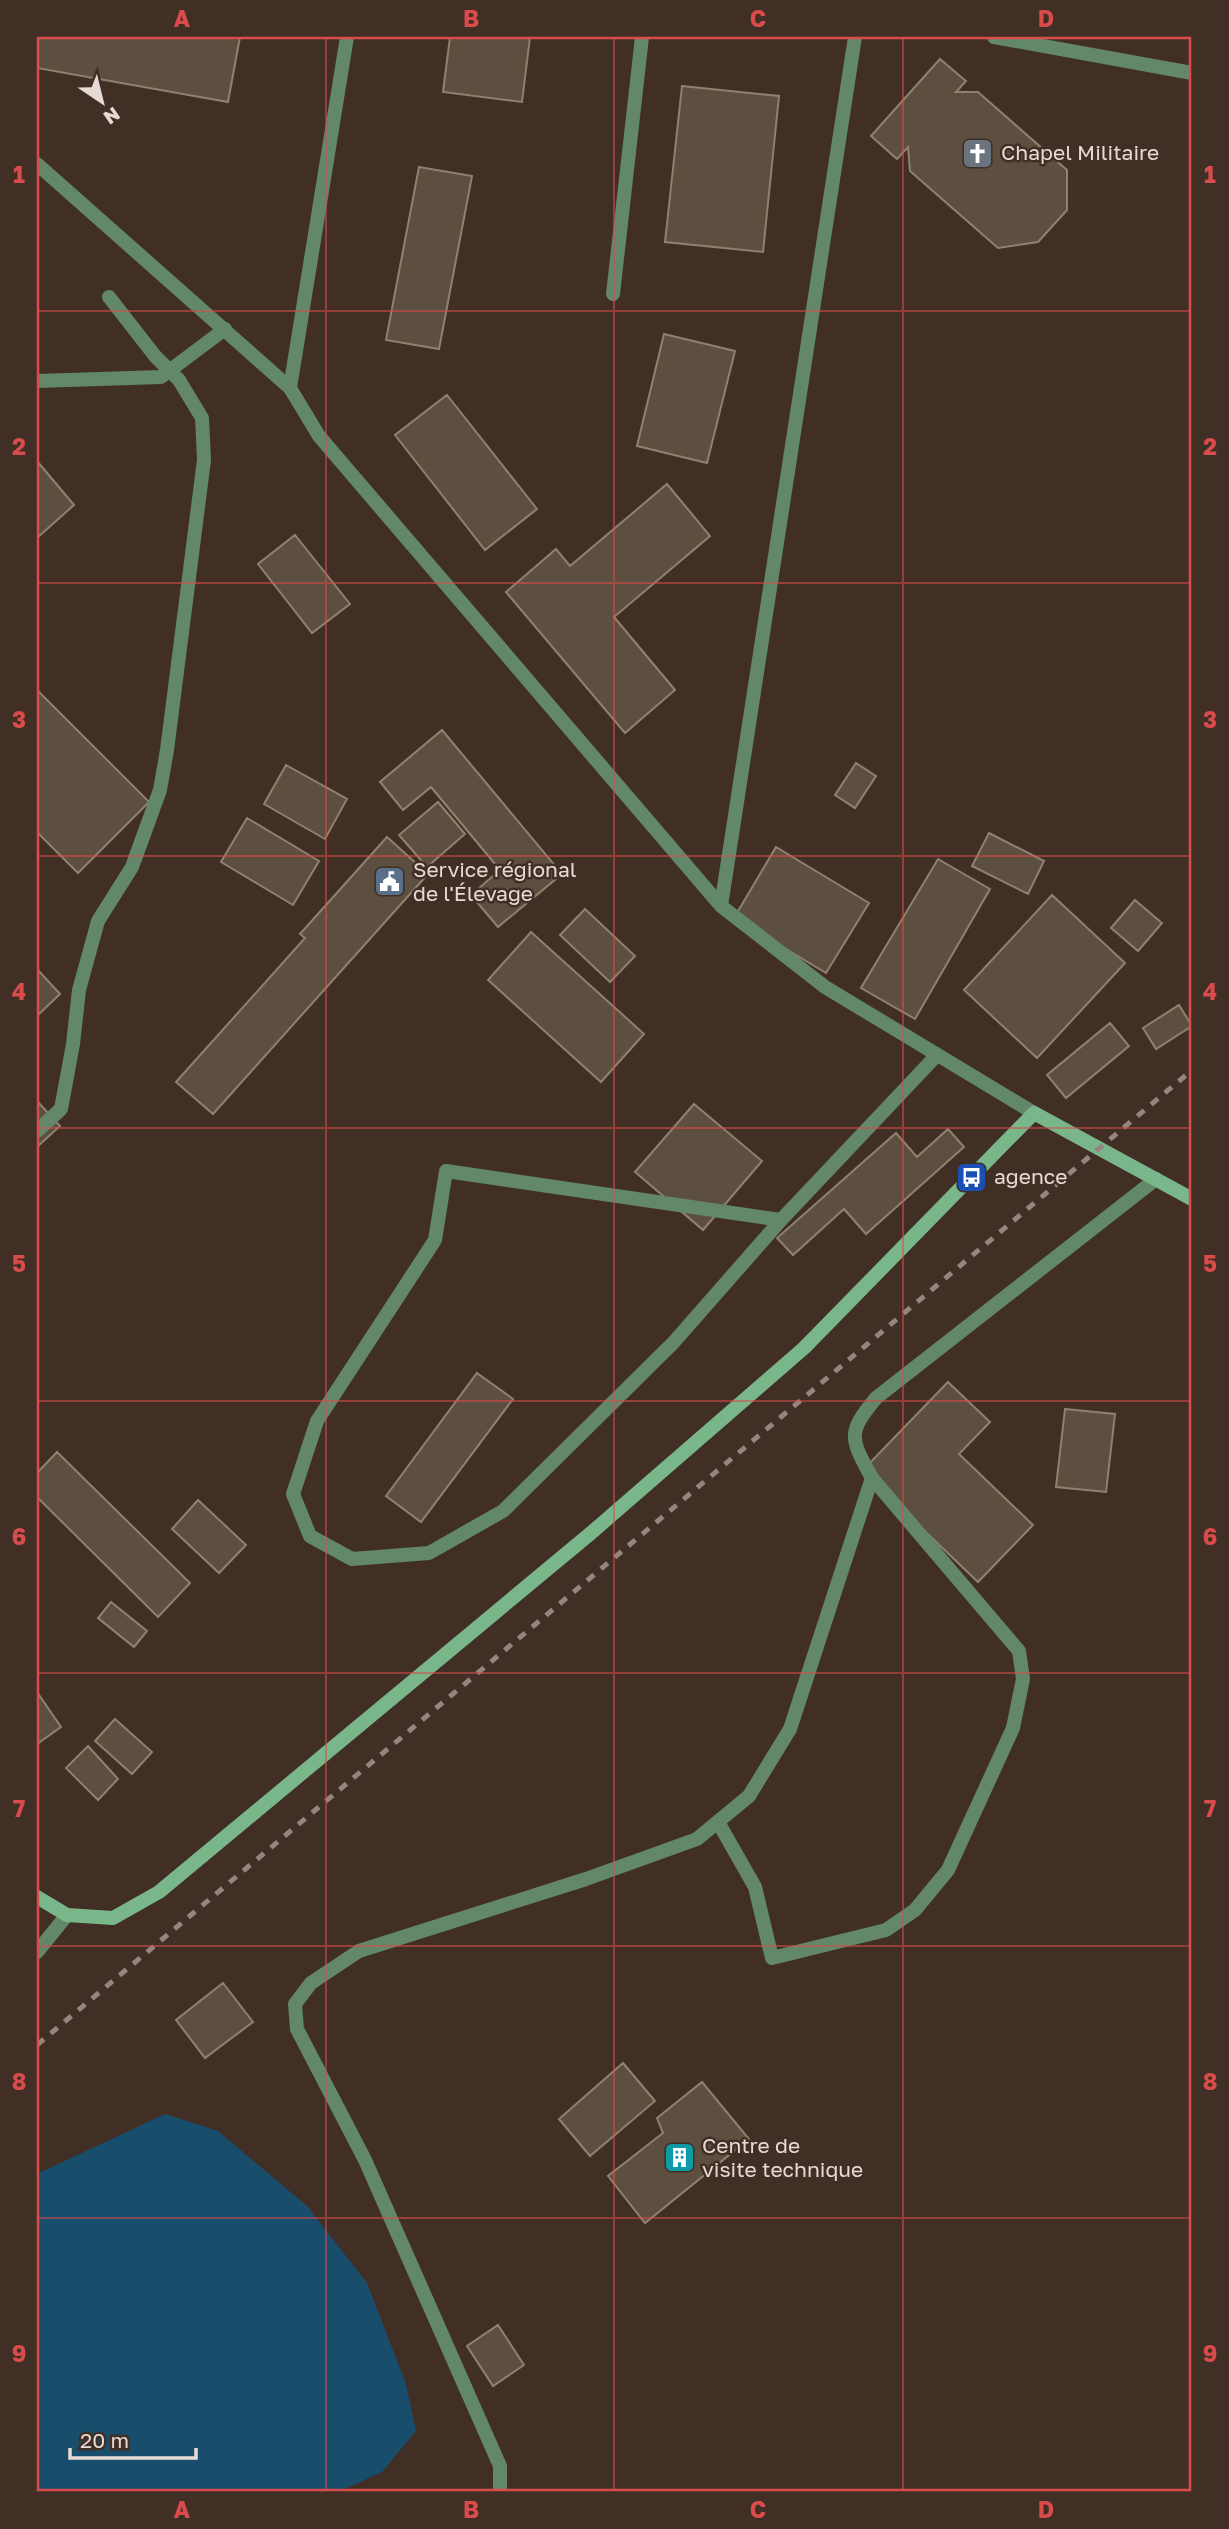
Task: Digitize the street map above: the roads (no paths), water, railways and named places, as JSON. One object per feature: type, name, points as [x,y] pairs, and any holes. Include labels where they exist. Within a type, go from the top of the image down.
[{"type":"street","points":[[290,388],[347,37]]},
{"type":"street","points":[[613,294],[642,37]]},
{"type":"street","points":[[721,906],[855,37]]},
{"type":"street","points":[[994,37],[1192,73]]},
{"type":"street","points":[[37,164],[290,388],[319,436],[721,906],[825,987],[1034,1112],[1192,1199]]},
{"type":"street","points":[[37,1131],[61,1109],[79,990],[98,921],[132,867],[160,790],[204,460],[202,418],[179,380],[109,297]]},
{"type":"street","points":[[37,381],[161,377],[225,329]]},
{"type":"street","points":[[781,1220],[446,1171],[435,1240],[317,1421],[293,1494],[310,1536],[352,1559],[429,1553],[503,1511],[673,1343],[781,1220],[937,1055]]},
{"type":"street","points":[[37,1897],[66,1915],[113,1918],[159,1892],[549,1568],[804,1348],[1034,1112]]},
{"type":"street","points":[[718,1822],[755,1887],[772,1958],[886,1930],[915,1910],[948,1870],[1013,1728],[1023,1679],[1019,1651],[872,1478],[855,1449],[856,1423],[876,1398],[1156,1179]]},
{"type":"street","points":[[500,2492],[500,2466],[365,2160],[296,2029],[295,2004],[311,1983],[359,1951],[598,1875],[697,1839],[749,1796],[790,1729],[872,1478]]},
{"type":"street","points":[[37,1952],[66,1915]]},
{"type":"water","points":[[165,2114],[218,2131],[307,2206],[367,2283],[406,2384],[416,2431],[382,2472],[338,2492],[37,2492],[37,2174]]},
{"type":"railway","points":[[37,2045],[1192,1070]]},
{"type":"place","name":"Chapel Militaire","points":[[978,153]]},
{"type":"place","name":"Service régional de l'Élevage","points":[[390,882]]},
{"type":"place","name":"agence","points":[[971,1177]]},
{"type":"place","name":"Centre de visite technique","points":[[679,2158]]}]
